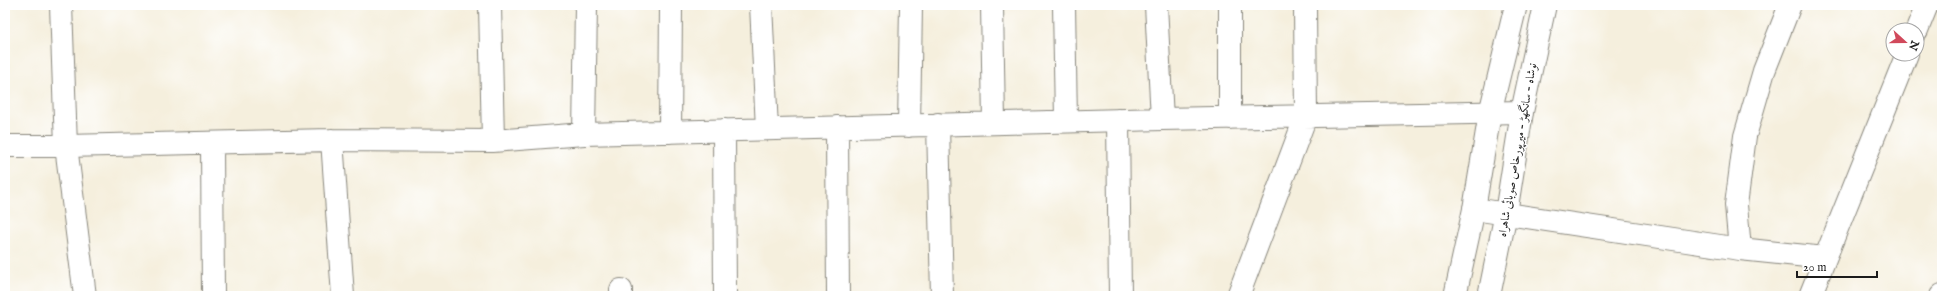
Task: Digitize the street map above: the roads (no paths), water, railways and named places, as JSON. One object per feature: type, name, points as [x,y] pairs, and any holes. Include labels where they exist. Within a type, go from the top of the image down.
[{"type":"street","points":[[61,5],[66,146],[85,296]]},
{"type":"street","points":[[490,5],[492,142]]},
{"type":"street","points":[[584,134],[586,5]]},
{"type":"street","points":[[670,132],[671,5]]},
{"type":"street","points":[[761,5],[767,129]]},
{"type":"street","points":[[909,126],[912,5]]},
{"type":"street","points":[[992,5],[994,123]]},
{"type":"street","points":[[1064,5],[1066,121]]},
{"type":"street","points":[[1156,5],[1162,119]]},
{"type":"street","points":[[1230,5],[1230,118]]},
{"type":"street","points":[[1238,296],[1306,116],[1305,5]]},
{"type":"street","points":[[1455,296],[1474,209],[1490,113],[1516,5]]},
{"type":"street","name":"نوشاہ - سانگھڑ - میرپورخاص صوبائی شاہراہ","points":[[1489,296],[1506,213],[1522,112],[1545,5]]},
{"type":"street","points":[[1740,249],[1736,205],[1745,136],[1764,71],[1790,5]]},
{"type":"street","points":[[1920,22],[1927,5]]},
{"type":"street","points":[[1810,296],[1904,62]]},
{"type":"street","points":[[5,146],[332,140],[492,142],[584,134],[938,124],[1522,112]]},
{"type":"street","points":[[1118,120],[1120,296]]},
{"type":"street","points":[[938,124],[942,296]]},
{"type":"street","points":[[837,128],[838,296]]},
{"type":"street","points":[[724,130],[725,296]]},
{"type":"street","points":[[332,140],[343,296]]},
{"type":"street","points":[[212,143],[213,296]]},
{"type":"street","points":[[1474,209],[1740,249],[1825,258]]}]
